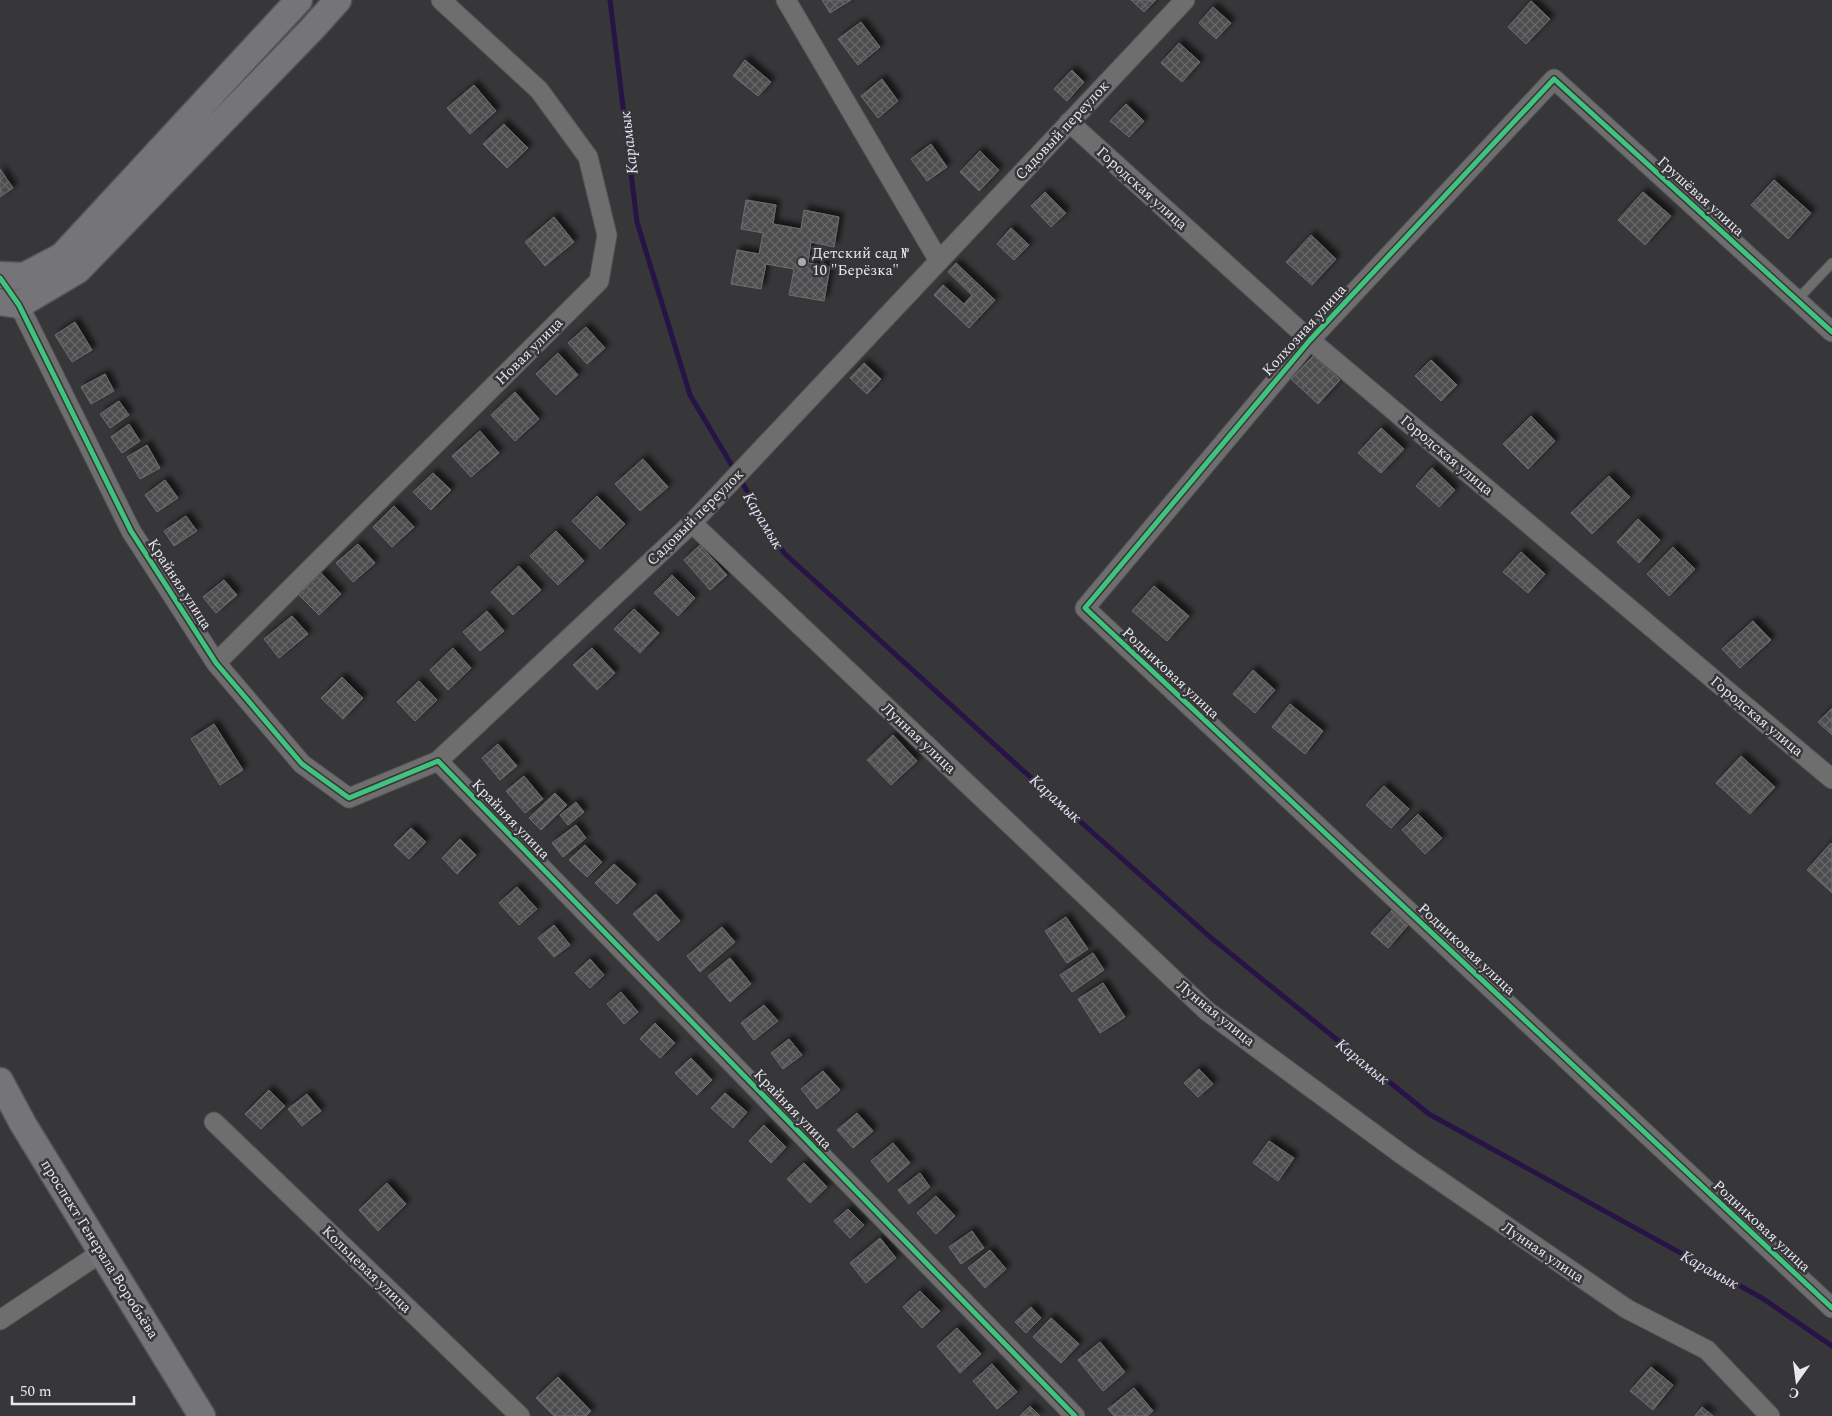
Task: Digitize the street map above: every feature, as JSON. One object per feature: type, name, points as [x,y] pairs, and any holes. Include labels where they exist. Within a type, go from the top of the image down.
[{"type":"street","points":[[0,277],[24,276],[62,256],[299,0]]},
{"type":"street","points":[[9,303],[78,270],[338,0]]},
{"type":"street","name":"Новая улица","points":[[216,663],[599,281],[607,235],[588,157],[538,90],[441,0]]},
{"type":"street","points":[[786,0],[939,260]]},
{"type":"street","name":"Садовый переулок","points":[[438,761],[692,523],[1185,0]]},
{"type":"street","name":"Грушёвая улица","points":[[1554,79],[1832,332]]},
{"type":"street","name":"Колхозная улица","points":[[1085,608],[1310,340],[1554,79]]},
{"type":"street","name":"Городская улица","points":[[1069,122],[1310,340],[1832,779]]},
{"type":"street","name":"Крайняя улица","points":[[0,277],[9,303],[131,530],[216,663],[302,764],[349,798],[438,761],[1075,1416]]},
{"type":"street","name":"Лунная улица","points":[[692,523],[1207,1010],[1404,1156],[1627,1309],[1707,1350],[1770,1416]]},
{"type":"street","name":"Родниковая улица","points":[[1085,608],[1832,1308]]},
{"type":"street","name":"проспект Генерала Воробьёва","points":[[0,1081],[23,1124],[202,1416]]},
{"type":"street","name":"проспект Генерала Воробьёва","points":[[0,1115],[188,1416]]},
{"type":"street","name":"Кольцевая улица","points":[[214,1122],[520,1416]]},
{"type":"street","points":[[0,1320],[90,1260]]},
{"type":"lane","points":[[1797,300],[1832,264]]},
{"type":"building","points":[[822,0],[851,0],[830,13]]},
{"type":"building","points":[[1131,0],[1156,0],[1144,12]]},
{"type":"building","points":[[1531,1],[1550,19],[1526,44],[1508,27]]},
{"type":"building","points":[[1213,7],[1231,23],[1216,39],[1199,23]]},
{"type":"building","points":[[861,22],[880,47],[858,65],[838,39]]},
{"type":"building","points":[[1179,43],[1200,62],[1182,82],[1161,63]]},
{"type":"building","points":[[745,60],[771,82],[758,96],[733,76]]},
{"type":"building","points":[[1072,70],[1084,82],[1067,101],[1054,89]]},
{"type":"building","points":[[882,79],[898,101],[878,118],[861,96]]},
{"type":"building","points":[[474,85],[496,111],[470,134],[447,108]]},
{"type":"building","points":[[1126,104],[1144,121],[1129,137],[1110,121]]},
{"type":"building","points":[[504,124],[528,148],[507,168],[483,144]]},
{"type":"building","points":[[931,144],[947,167],[927,181],[911,159]]},
{"type":"building","points":[[980,151],[999,170],[979,191],[960,172]]},
{"type":"building","points":[[0,169],[13,188],[0,197]]},
{"type":"building","points":[[1774,180],[1811,213],[1788,239],[1751,205]]},
{"type":"building","points":[[1045,192],[1066,213],[1051,227],[1031,206]]},
{"type":"building","points":[[1643,192],[1671,216],[1645,245],[1618,220]]},
{"type":"building","points":[[746,200],[776,205],[773,224],[801,229],[804,210],[839,217],[834,247],[811,242],[808,263],[830,267],[824,301],[789,295],[794,269],[766,264],[761,289],[731,284],[737,250],[759,254],[763,233],[741,229]]},
{"type":"building","points":[[554,217],[574,242],[545,266],[525,242]]},
{"type":"building","points":[[1011,228],[1029,245],[1014,260],[997,244]]},
{"type":"building","points":[[1311,235],[1336,259],[1312,285],[1286,262]]},
{"type":"building","points":[[956,263],[995,300],[969,328],[934,295],[943,285],[964,304],[972,295],[948,272]]},
{"type":"building","points":[[75,322],[92,350],[72,362],[55,335]]},
{"type":"building","points":[[586,327],[605,348],[587,364],[568,343]]},
{"type":"building","points":[[558,353],[578,375],[556,395],[536,374]]},
{"type":"building","points":[[1313,356],[1340,380],[1318,404],[1291,379]]},
{"type":"building","points":[[1431,360],[1457,385],[1441,401],[1415,376]]},
{"type":"building","points":[[864,363],[881,379],[867,394],[850,378]]},
{"type":"building","points":[[105,374],[114,391],[91,404],[81,387]]},
{"type":"building","points":[[515,392],[539,419],[515,441],[491,415]]},
{"type":"building","points":[[119,401],[129,415],[110,428],[100,414]]},
{"type":"building","points":[[1531,416],[1555,441],[1528,469],[1503,444]]},
{"type":"building","points":[[129,424],[140,441],[122,453],[111,437]]},
{"type":"building","points":[[1381,428],[1404,449],[1381,473],[1358,453]]},
{"type":"building","points":[[480,431],[499,453],[471,477],[452,456]]},
{"type":"building","points":[[147,445],[160,468],[140,479],[127,457]]},
{"type":"building","points":[[643,459],[668,487],[640,511],[615,484]]},
{"type":"building","points":[[1432,468],[1455,490],[1439,507],[1416,486]]},
{"type":"building","points":[[433,473],[451,490],[431,510],[413,492]]},
{"type":"building","points":[[1609,476],[1630,497],[1592,534],[1571,513]]},
{"type":"building","points":[[165,480],[178,498],[157,512],[145,495]]},
{"type":"building","points":[[597,496],[625,524],[600,549],[572,521]]},
{"type":"building","points":[[394,506],[414,527],[392,547],[373,527]]},
{"type":"building","points":[[186,516],[197,531],[174,546],[164,531]]},
{"type":"building","points":[[1638,519],[1660,540],[1639,563],[1617,542]]},
{"type":"building","points":[[556,531],[584,561],[558,585],[530,556]]},
{"type":"building","points":[[358,544],[375,563],[353,582],[336,563]]},
{"type":"building","points":[[700,545],[727,575],[710,590],[684,560]]},
{"type":"building","points":[[1673,547],[1695,569],[1669,596],[1647,574]]},
{"type":"building","points":[[1521,552],[1545,574],[1528,593],[1503,572]]},
{"type":"building","points":[[519,566],[541,590],[513,615],[491,592]]},
{"type":"building","points":[[321,573],[341,594],[319,615],[299,595]]},
{"type":"building","points":[[672,575],[695,598],[678,616],[654,593]]},
{"type":"building","points":[[224,580],[237,595],[216,613],[203,597]]},
{"type":"building","points":[[1154,586],[1189,616],[1167,641],[1132,611]]},
{"type":"building","points":[[634,609],[659,633],[640,653],[614,629]]},
{"type":"building","points":[[487,611],[504,631],[480,651],[463,632]]},
{"type":"building","points":[[292,616],[308,634],[279,658],[264,639]]},
{"type":"building","points":[[1753,621],[1771,640],[1740,668],[1722,649]]},
{"type":"building","points":[[453,648],[471,668],[448,690],[430,670]]},
{"type":"building","points":[[592,648],[615,673],[597,690],[573,665]]},
{"type":"building","points":[[1253,670],[1275,690],[1255,713],[1233,694]]},
{"type":"building","points":[[342,677],[363,698],[343,719],[321,698]]},
{"type":"building","points":[[419,681],[437,700],[415,721],[397,702]]},
{"type":"building","points":[[1290,704],[1323,731],[1305,754],[1272,727]]},
{"type":"building","points":[[1832,708],[1832,735],[1818,722]]},
{"type":"building","points":[[214,724],[243,770],[220,785],[191,739]]},
{"type":"building","points":[[893,735],[917,761],[891,785],[867,760]]},
{"type":"building","points":[[498,744],[517,766],[500,780],[482,758]]},
{"type":"building","points":[[1741,756],[1775,787],[1750,814],[1716,783]]},
{"type":"building","points":[[524,776],[543,799],[525,813],[506,791]]},
{"type":"building","points":[[1384,786],[1409,809],[1391,828],[1366,805]]},
{"type":"building","points":[[555,793],[567,805],[541,830],[529,818]]},
{"type":"building","points":[[576,802],[584,812],[568,825],[560,815]]},
{"type":"building","points":[[1418,814],[1442,838],[1425,854],[1402,830]]},
{"type":"building","points":[[576,825],[586,838],[563,857],[552,843]]},
{"type":"building","points":[[411,828],[426,842],[409,859],[394,845]]},
{"type":"building","points":[[460,839],[476,855],[457,874],[442,858]]},
{"type":"building","points":[[1832,844],[1832,893],[1807,870]]},
{"type":"building","points":[[585,845],[602,862],[587,877],[569,860]]},
{"type":"building","points":[[614,864],[636,884],[617,904],[595,883]]},
{"type":"building","points":[[517,887],[537,909],[519,925],[499,903]]},
{"type":"building","points":[[656,894],[680,921],[658,941],[633,914]]},
{"type":"building","points":[[1393,909],[1410,923],[1388,948],[1371,933]]},
{"type":"building","points":[[1066,917],[1088,949],[1067,963],[1045,931]]},
{"type":"building","points":[[554,925],[570,945],[554,957],[538,938]]},
{"type":"building","points":[[722,927],[735,942],[700,972],[687,956]]},
{"type":"building","points":[[1093,953],[1104,970],[1072,992],[1060,975]]},
{"type":"building","points":[[730,958],[751,984],[730,1002],[708,976]]},
{"type":"building","points":[[590,959],[604,975],[590,988],[575,973]]},
{"type":"building","points":[[1103,983],[1125,1017],[1100,1033],[1078,999]]},
{"type":"building","points":[[621,992],[638,1012],[624,1024],[607,1004]]},
{"type":"building","points":[[764,1005],[778,1021],[754,1040],[741,1023]]},
{"type":"building","points":[[655,1023],[675,1043],[660,1058],[640,1039]]},
{"type":"building","points":[[789,1039],[802,1055],[783,1069],[771,1053]]},
{"type":"building","points":[[691,1058],[712,1080],[697,1095],[675,1073]]},
{"type":"building","points":[[1199,1069],[1213,1084],[1198,1097],[1184,1083]]},
{"type":"building","points":[[823,1071],[840,1090],[817,1109],[801,1089]]},
{"type":"building","points":[[269,1090],[285,1106],[261,1129],[245,1114]]},
{"type":"building","points":[[725,1093],[747,1112],[733,1128],[711,1108]]},
{"type":"building","points":[[307,1094],[321,1111],[302,1126],[288,1109]]},
{"type":"building","points":[[857,1113],[873,1131],[853,1148],[837,1130]]},
{"type":"building","points":[[764,1125],[786,1147],[771,1163],[749,1141]]},
{"type":"building","points":[[1269,1141],[1294,1158],[1278,1181],[1253,1163]]},
{"type":"building","points":[[893,1143],[910,1163],[888,1182],[871,1161]]},
{"type":"building","points":[[804,1163],[827,1187],[810,1203],[787,1179]]},
{"type":"building","points":[[920,1173],[930,1187],[909,1204],[898,1190]]},
{"type":"building","points":[[387,1183],[406,1204],[378,1231],[359,1210]]},
{"type":"building","points":[[936,1196],[955,1216],[936,1234],[917,1213]]},
{"type":"building","points":[[848,1209],[864,1225],[850,1238],[834,1221]]},
{"type":"building","points":[[972,1231],[984,1248],[961,1264],[949,1247]]},
{"type":"building","points":[[880,1238],[896,1258],[866,1283],[850,1263]]},
{"type":"building","points":[[990,1250],[1006,1269],[985,1288],[968,1268]]},
{"type":"building","points":[[920,1291],[940,1311],[922,1328],[903,1307]]},
{"type":"building","points":[[1031,1307],[1041,1318],[1026,1333],[1015,1322]]},
{"type":"building","points":[[1051,1318],[1079,1344],[1061,1363],[1033,1337]]},
{"type":"building","points":[[957,1328],[981,1354],[960,1373],[937,1346]]},
{"type":"building","points":[[1100,1342],[1125,1372],[1103,1391],[1078,1360]]},
{"type":"building","points":[[992,1364],[1017,1392],[997,1409],[973,1381]]},
{"type":"building","points":[[1651,1367],[1673,1385],[1653,1410],[1630,1391]]},
{"type":"building","points":[[558,1377],[591,1411],[586,1416],[554,1416],[536,1398]]},
{"type":"building","points":[[1134,1388],[1153,1411],[1147,1416],[1114,1416],[1108,1409]]},
{"type":"building","points":[[1030,1406],[1040,1416],[1020,1416]]},
{"type":"building","points":[[1702,1407],[1713,1416],[1695,1416]]},
{"type":"waterway","name":"Карамык","points":[[610,0],[637,222],[690,395],[784,553],[1018,766],[1210,937],[1429,1114],[1762,1298],[1832,1346]]},
{"type":"cycle path","points":[[1832,332],[1554,79],[1310,340],[1085,608],[1832,1308]]},
{"type":"cycle path","points":[[0,278],[19,305],[131,531],[216,663],[302,764],[349,798],[438,761],[1075,1416]]},
{"type":"place","name":"Детский сад № 10 \"Берёзка\"","points":[[802,262]]}]
